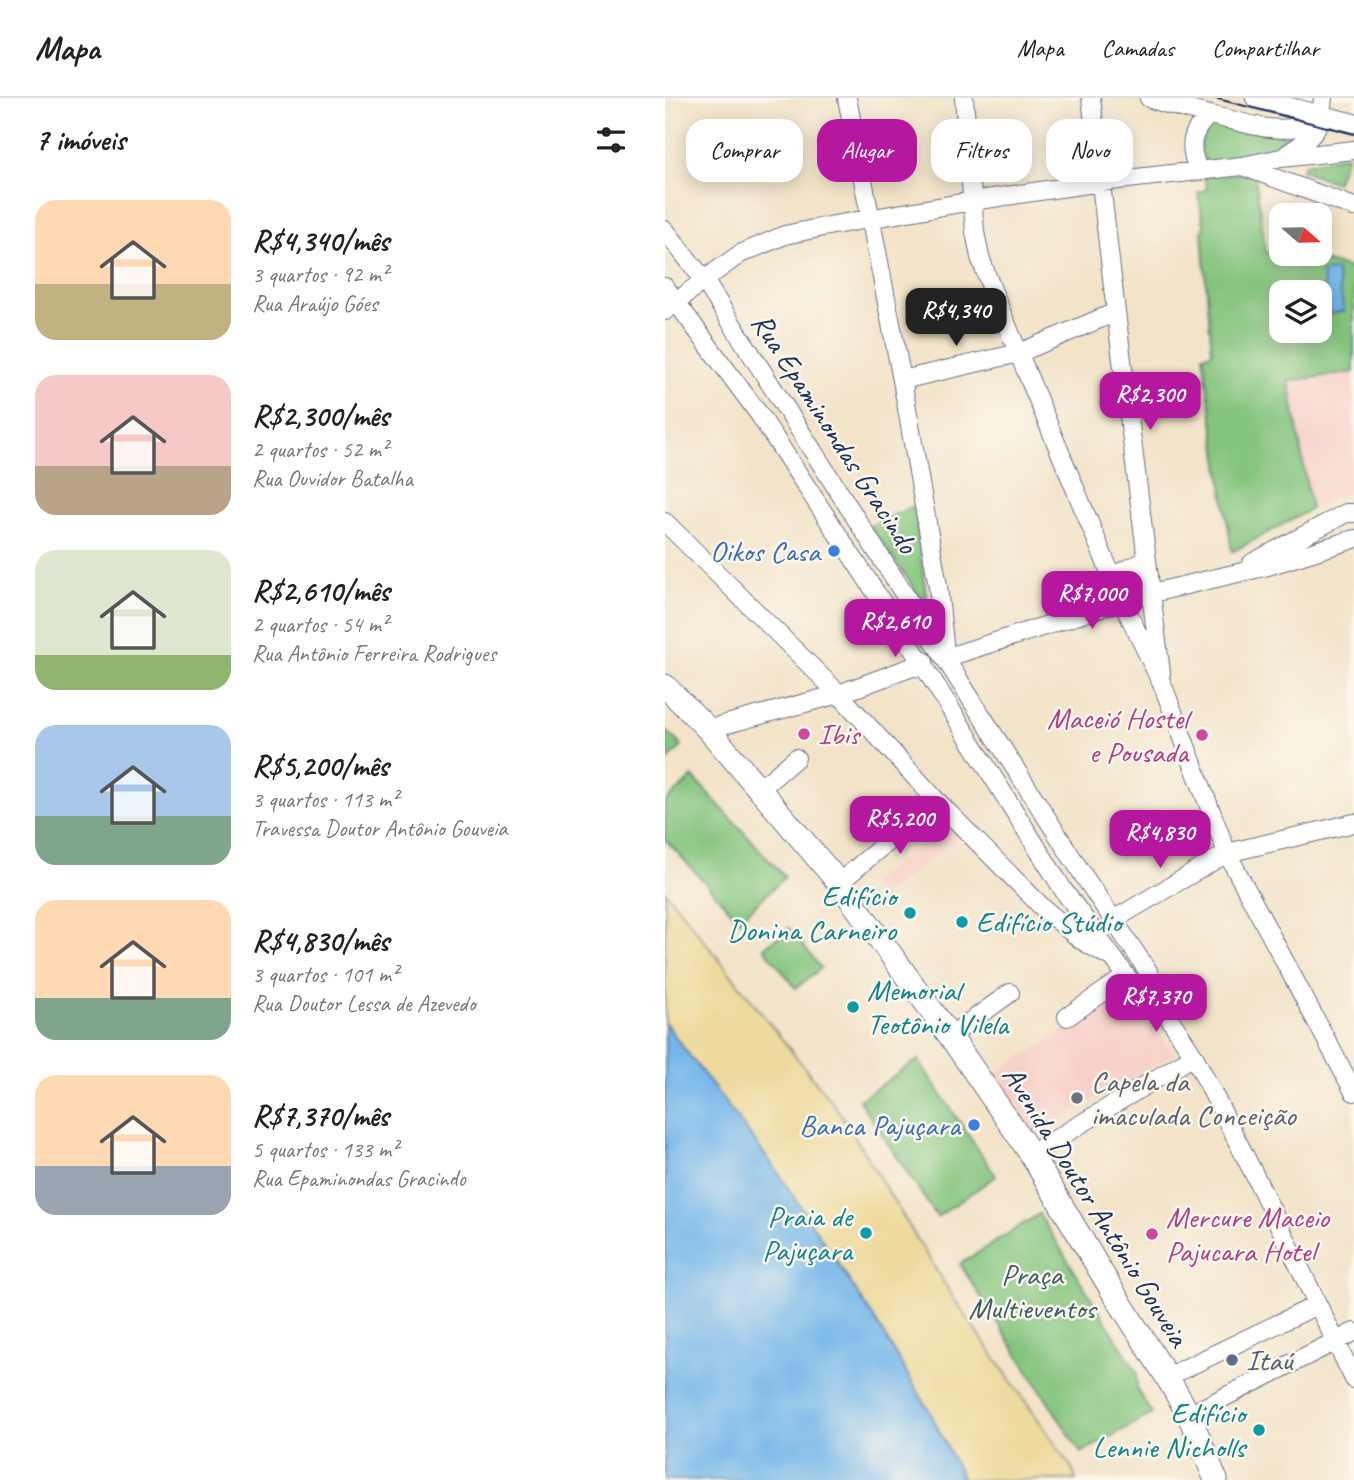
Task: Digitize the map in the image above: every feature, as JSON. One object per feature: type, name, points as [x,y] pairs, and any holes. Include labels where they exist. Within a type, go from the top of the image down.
[{"type":"main road","name":"Avenida Doutor Antônio Gouveia","points":[[665,686],[708,729],[839,883],[950,1036],[1031,1154],[1167,1377],[1189,1415],[1216,1480]]},
{"type":"street","points":[[847,98],[902,380],[938,586],[945,658]]},
{"type":"street","points":[[964,98],[975,232],[980,257],[1122,601],[1163,686],[1227,853],[1349,1071],[1354,1092]]},
{"type":"street","points":[[1091,98],[1094,119]]},
{"type":"street","points":[[1149,98],[1260,127],[1286,129],[1310,123],[1322,107]]},
{"type":"street","points":[[1255,98],[1322,107],[1354,123]]},
{"type":"street","points":[[1281,158],[1309,139],[1318,126],[1322,107]]},
{"type":"street","points":[[1199,171],[1193,158],[1192,145],[1198,124],[1209,115]]},
{"type":"street","points":[[1133,178],[1354,150]]},
{"type":"street","points":[[1242,166],[1354,207]]},
{"type":"street","points":[[668,300],[740,254],[785,235],[972,201],[1101,182],[1163,686]]},
{"type":"street","name":"Rua Epaminondas Gracindo","points":[[665,230],[703,280],[781,399],[1055,832],[1148,971],[1151,990],[1194,1056],[1354,1379]]},
{"type":"street","name":"Rua Epaminondas Gracindo","points":[[668,300],[759,414],[925,668],[1064,891],[1125,977]]},
{"type":"street","points":[[902,380],[1019,353],[1116,312]]},
{"type":"street","points":[[759,414],[781,399]]},
{"type":"street","points":[[945,658],[1122,601],[1268,566],[1346,513],[1354,513]]},
{"type":"street","points":[[665,522],[839,694],[936,800],[1064,927],[1113,958]]},
{"type":"street","points":[[1293,550],[1354,539]]},
{"type":"street","points":[[1113,576],[1147,560]]},
{"type":"street","points":[[708,729],[839,694],[912,667],[925,668],[924,659],[930,652],[938,652],[945,658]]},
{"type":"street","points":[[759,789],[796,758]]},
{"type":"street","points":[[839,883],[936,800]]},
{"type":"street","points":[[1113,919],[1227,853],[1354,823]]},
{"type":"street","points":[[1067,1017],[1125,977],[1133,985],[1151,990]]},
{"type":"street","points":[[950,1036],[1010,993]]},
{"type":"street","points":[[1031,1154],[1194,1056]]},
{"type":"street","points":[[1167,1377],[1317,1305]]},
{"type":"street","points":[[1189,1415],[1354,1332]]},
{"type":"shaded area","points":[[1354,372],[1354,490],[1311,509],[1289,380]]},
{"type":"shaded area","points":[[951,822],[961,836],[881,897],[870,883]]},
{"type":"shaded area","points":[[1122,994],[1175,1054],[1035,1133],[996,1073]]},
{"type":"green space","points":[[1217,123],[1290,137],[1293,140],[1279,153],[1211,167],[1201,153],[1201,143],[1207,126]]},
{"type":"green space","points":[[1347,155],[1336,183],[1302,170],[1305,164]]},
{"type":"green space","points":[[1203,173],[1255,175],[1269,266],[1332,266],[1332,263],[1354,269],[1354,372],[1289,381],[1311,509],[1232,552],[1203,355],[1212,353],[1202,233],[1204,226],[1198,193],[1207,189]]},
{"type":"green space","points":[[914,506],[928,608],[870,526]]},
{"type":"green space","points":[[665,729],[682,746],[665,763]]},
{"type":"green space","points":[[693,777],[785,877],[739,920],[665,839],[665,802]]},
{"type":"green space","points":[[789,928],[821,968],[796,988],[764,948]]},
{"type":"green space","points":[[918,1060],[996,1176],[937,1217],[859,1100]]},
{"type":"green space","name":"Praça Multieventos","points":[[1039,1214],[1137,1372],[1137,1390],[1152,1414],[1081,1453],[960,1264]]},
{"type":"sand","name":"Praia de Pajuçara","points":[[665,891],[838,1110],[952,1296],[1072,1468],[1076,1480],[963,1480],[930,1412],[875,1320],[777,1171],[665,1023]]},
{"type":"water","points":[[1336,270],[1344,311],[1332,314],[1332,280],[1323,280],[1322,273]]},
{"type":"water","points":[[665,1023],[777,1171],[875,1320],[930,1412],[963,1480],[665,1480]]},
{"type":"tram line","points":[[1214,98],[1354,134]]},
{"type":"place","name":"Oikos Casa","points":[[834,551]]},
{"type":"place","name":"Ibis","points":[[804,734]]},
{"type":"place","name":"Maceió Hostel e Pousada","points":[[1202,735]]},
{"type":"place","name":"Edifício Donina Carneiro","points":[[910,913]]},
{"type":"place","name":"Edifício Stúdio","points":[[962,922]]},
{"type":"place","name":"Memorial Teotônio Vilela","points":[[853,1007]]},
{"type":"place","name":"Capela da imaculada Conceição","points":[[1077,1098]]},
{"type":"place","name":"Banca Pajuçara","points":[[974,1125]]},
{"type":"place","name":"Praia de Pajuçara","points":[[866,1233]]},
{"type":"place","name":"Mercure Maceio Pajucara Hotel","points":[[1152,1234]]},
{"type":"place","name":"Itaú","points":[[1232,1360]]},
{"type":"place","name":"Edifício Lennie Nicholls","points":[[1259,1430]]}]
